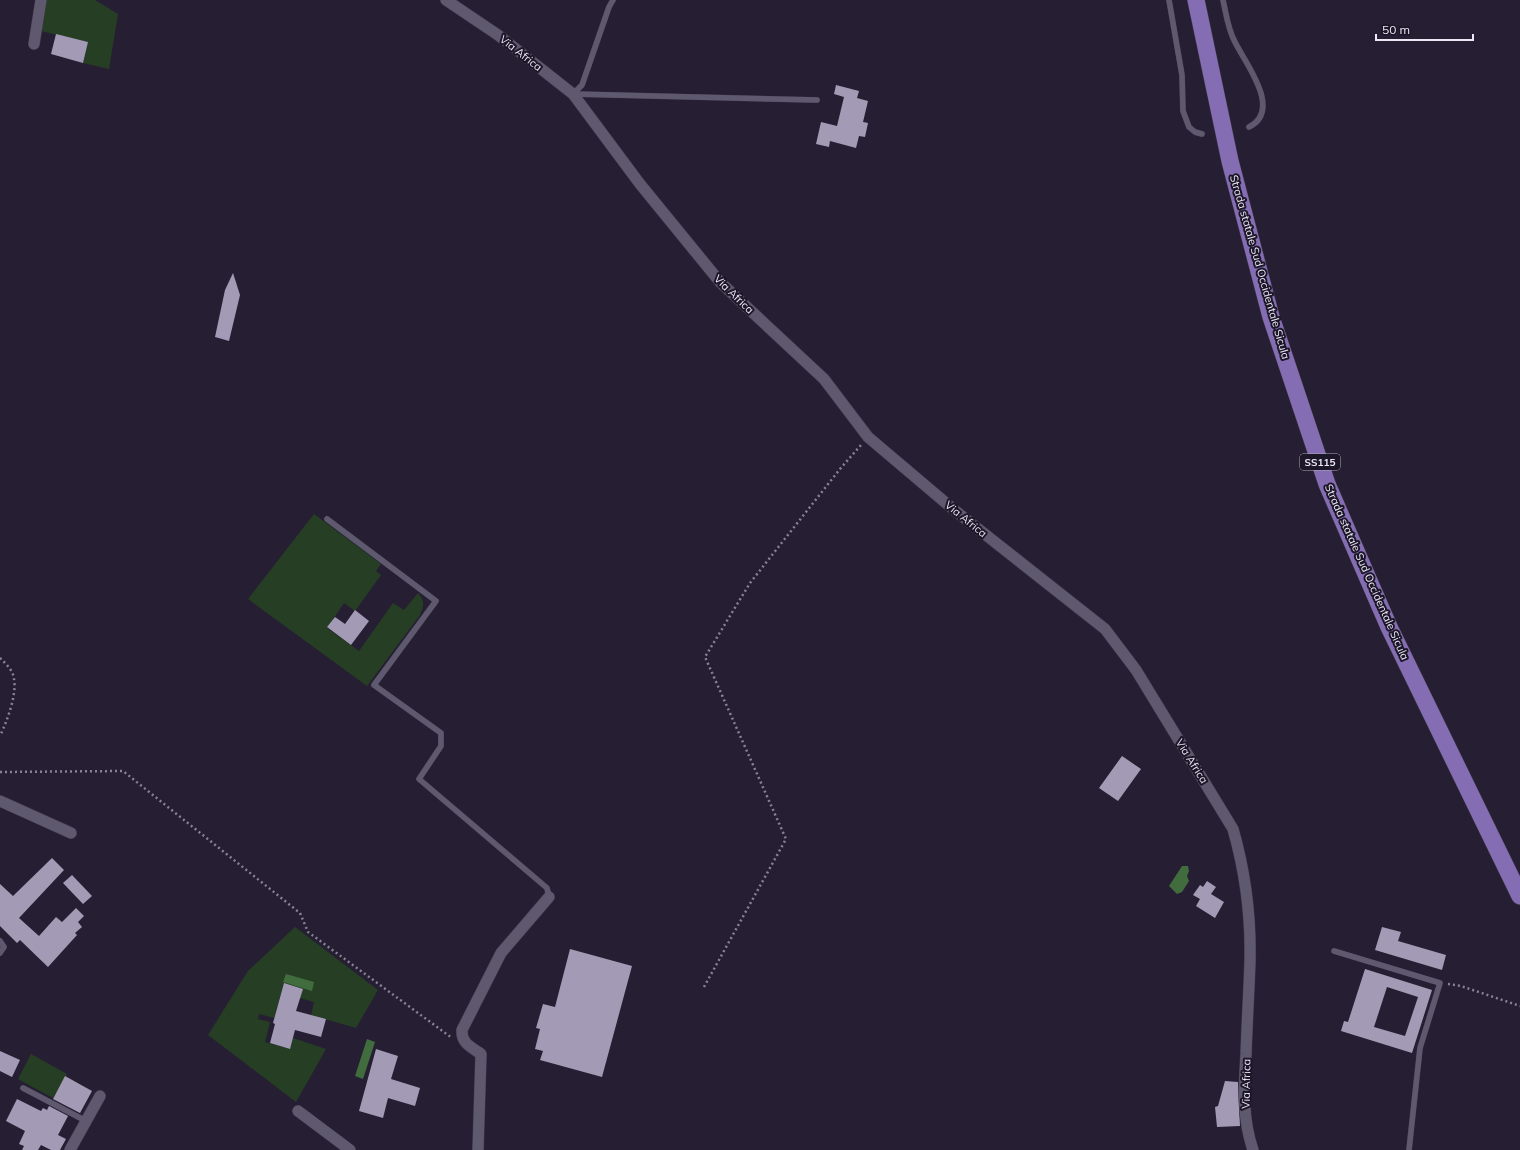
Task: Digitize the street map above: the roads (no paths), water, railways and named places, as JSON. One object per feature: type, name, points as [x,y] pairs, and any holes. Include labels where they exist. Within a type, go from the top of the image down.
[{"type":"main road","name":"Strada statale Sud Occidentale Sicula","points":[[1196,0],[1228,154],[1271,317],[1327,484],[1390,627],[1520,896]]},
{"type":"street","points":[[34,44],[41,0]]},
{"type":"street","name":"Via Africa","points":[[446,0],[498,35],[573,94],[640,184],[720,282],[824,379],[868,437],[953,509],[1105,629],[1136,670],[1233,829],[1239,849],[1249,908],[1250,959],[1244,1101],[1247,1132],[1253,1150]]},
{"type":"street","points":[[0,801],[71,833]]},
{"type":"street","points":[[478,1150],[481,1054],[464,1042],[462,1030],[501,953],[549,897]]},
{"type":"street","points":[[70,1150],[100,1096]]},
{"type":"street","points":[[298,1111],[350,1150]]},
{"type":"lane","points":[[573,94],[582,85],[609,6],[613,0]]},
{"type":"lane","points":[[1169,0],[1182,75],[1183,111],[1189,127],[1195,132],[1202,134]]},
{"type":"lane","points":[[1223,0],[1234,41],[1253,71],[1261,93],[1262,104],[1259,118],[1255,124],[1249,127]]},
{"type":"lane","points":[[573,94],[817,100]]},
{"type":"lane","points":[[327,519],[436,601],[374,685],[441,733],[442,746],[420,779],[547,888],[549,897]]},
{"type":"lane","points":[[0,941],[4,947],[0,953]]},
{"type":"lane","points":[[1334,951],[1440,983],[1420,1048],[1409,1150]]},
{"type":"lane","points":[[24,1088],[86,1121]]}]
